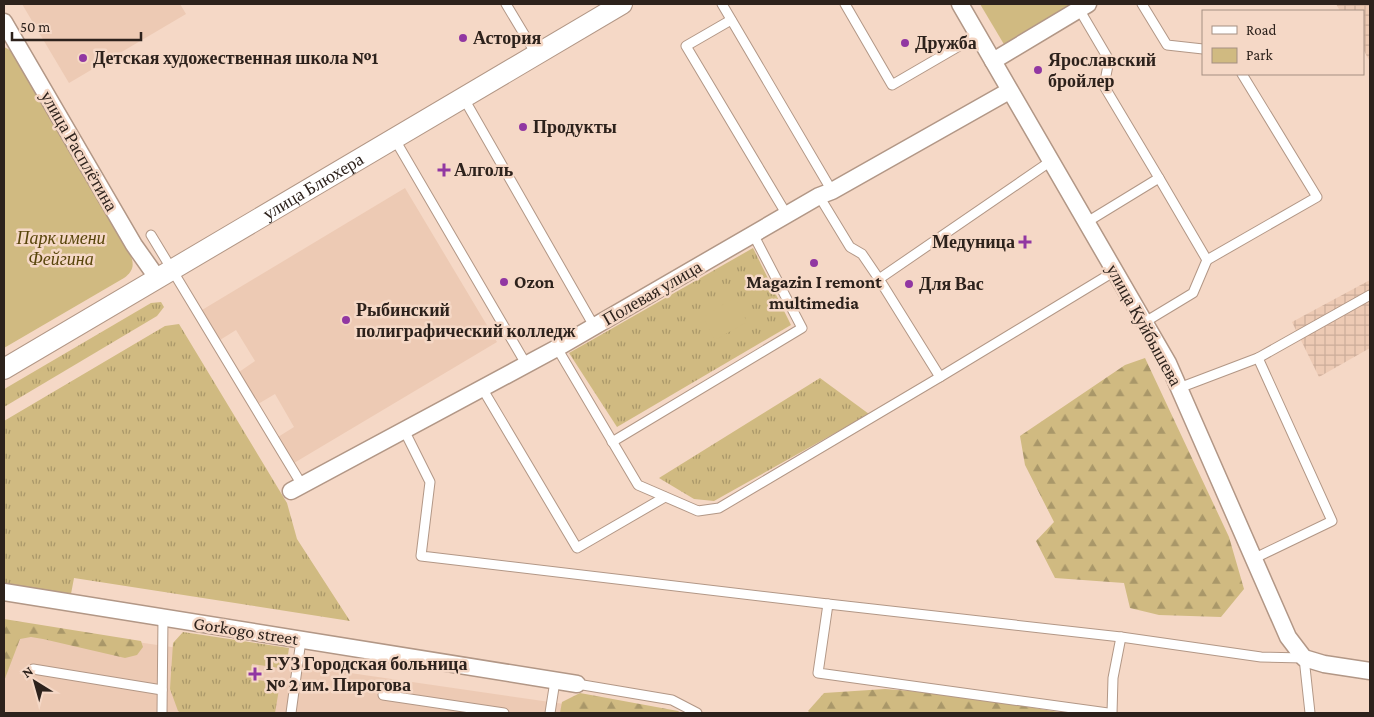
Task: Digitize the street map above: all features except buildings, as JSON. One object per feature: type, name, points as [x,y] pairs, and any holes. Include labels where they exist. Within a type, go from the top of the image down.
[{"type":"street","name":"улица Блюхера","points":[[4,369],[622,4]]},
{"type":"street","name":"улица Куйбышева","points":[[960,4],[1145,322],[1179,388],[1288,637],[1304,658]]},
{"type":"street","points":[[993,61],[1084,7]]},
{"type":"street","name":"улица Расплётина","points":[[4,22],[134,245],[165,274]]},
{"type":"street","name":"Полевая улица","points":[[297,488],[557,348],[787,215],[1009,91]]},
{"type":"street","name":"Gorkogo street","points":[[4,592],[577,684]]},
{"type":"street","points":[[1304,658],[1324,664],[1370,671]]},
{"type":"lane","points":[[506,4],[536,54]]},
{"type":"lane","points":[[722,4],[825,194],[850,247],[862,254],[940,377]]},
{"type":"lane","points":[[845,4],[892,85],[978,35]]},
{"type":"lane","points":[[1142,4],[1168,45],[1202,49]]},
{"type":"lane","points":[[1084,7],[1109,60],[1104,86],[1207,260]]},
{"type":"lane","points":[[732,20],[686,46],[787,215]]},
{"type":"lane","points":[[1145,322],[1193,293],[1207,260],[1317,196],[1243,75]]},
{"type":"lane","points":[[463,97],[594,326]]},
{"type":"lane","points":[[394,138],[526,364]]},
{"type":"lane","points":[[879,279],[1051,161]]},
{"type":"lane","points":[[1087,222],[1159,178]]},
{"type":"lane","points":[[612,442],[802,328],[754,234]]},
{"type":"lane","points":[[151,235],[165,274],[297,488]]},
{"type":"lane","points":[[557,348],[638,485],[698,511],[719,508],[1115,271]]},
{"type":"lane","points":[[1179,388],[1258,358],[1370,296]]},
{"type":"lane","points":[[1253,559],[1332,521],[1258,358]]},
{"type":"lane","points":[[482,388],[577,548],[665,497]]},
{"type":"lane","points":[[404,430],[430,482],[421,556],[1121,637],[1261,657],[1304,658],[1310,713]]},
{"type":"lane","points":[[828,604],[818,673],[1110,713],[1113,678],[1121,637]]},
{"type":"lane","points":[[162,713],[163,618]]},
{"type":"lane","points":[[291,713],[301,640]]},
{"type":"lane","points":[[33,669],[162,690]]},
{"type":"lane","points":[[550,713],[555,681]]},
{"type":"lane","points":[[577,684],[672,700],[697,713]]},
{"type":"lane","points":[[382,695],[448,709],[504,713]]},
{"type":"shaded area","name":"Детская художественная школа №1","points":[[22,4],[180,4],[186,14],[69,83]]},
{"type":"shaded area","points":[[1336,4],[1370,4],[1370,62],[1364,51],[1364,10],[1339,10]]},
{"type":"shaded area","name":"Рыбинский полиграфический колледж","points":[[405,188],[497,342],[294,463],[278,437],[294,427],[275,394],[258,404],[239,372],[255,361],[236,330],[220,340],[202,310]]},
{"type":"shaded area","points":[[1370,280],[1370,348],[1319,377],[1292,322]]},
{"type":"shaded area","points":[[40,628],[620,713],[4,713],[4,632]]},
{"type":"green space","points":[[980,4],[1075,4],[1005,46]]},
{"type":"green space","name":"Парк имени Фейгина","points":[[4,47],[12,51],[130,254],[133,265],[124,278],[4,348]]},
{"type":"green space","points":[[753,248],[791,325],[617,427],[569,353]]},
{"type":"green space","points":[[735,297],[747,322],[715,340],[703,317]]},
{"type":"green space","points":[[161,302],[164,307],[157,316],[4,407],[4,390],[6,388],[151,303]]},
{"type":"green space","points":[[179,324],[287,503],[297,539],[350,621],[74,578],[71,594],[4,585],[4,421],[165,326]]},
{"type":"green space","points":[[1145,358],[1229,537],[1244,589],[1221,617],[1159,615],[1130,608],[1124,583],[1055,578],[1036,541],[1054,522],[1025,465],[1020,436],[1125,365]]},
{"type":"green space","points":[[820,378],[869,414],[714,501],[694,499],[659,478]]},
{"type":"green space","points":[[4,619],[141,641],[143,647],[137,655],[125,658],[43,639],[31,637],[20,639],[4,681]]},
{"type":"green space","points":[[183,632],[289,648],[286,669],[252,664],[251,679],[280,683],[275,713],[181,713],[178,711],[170,689],[173,643]]},
{"type":"green space","points":[[885,689],[960,695],[1064,713],[810,713],[808,711],[824,693]]},
{"type":"green space","points":[[580,693],[681,713],[560,713],[562,702]]},
{"type":"place","name":"Астория","points":[[463,38]]},
{"type":"place","name":"Дружба","points":[[905,43]]},
{"type":"place","name":"Детская художественная школа №1","points":[[83,58]]},
{"type":"place","name":"Ярославский бройлер","points":[[1038,70]]},
{"type":"place","name":"Продукты","points":[[523,127]]},
{"type":"place","name":"Алголь","points":[[444,170]]},
{"type":"place","name":"Медуница","points":[[1025,242]]},
{"type":"place","name":"Magazin I remont multimedia","points":[[814,263]]},
{"type":"place","name":"Ozon","points":[[504,282]]},
{"type":"place","name":"Для Вас","points":[[909,284]]},
{"type":"place","name":"Рыбинский полиграфический колледж","points":[[346,320]]},
{"type":"place","name":"ГУЗ Городская больница № 2 им. Пирогова","points":[[255,674]]}]
